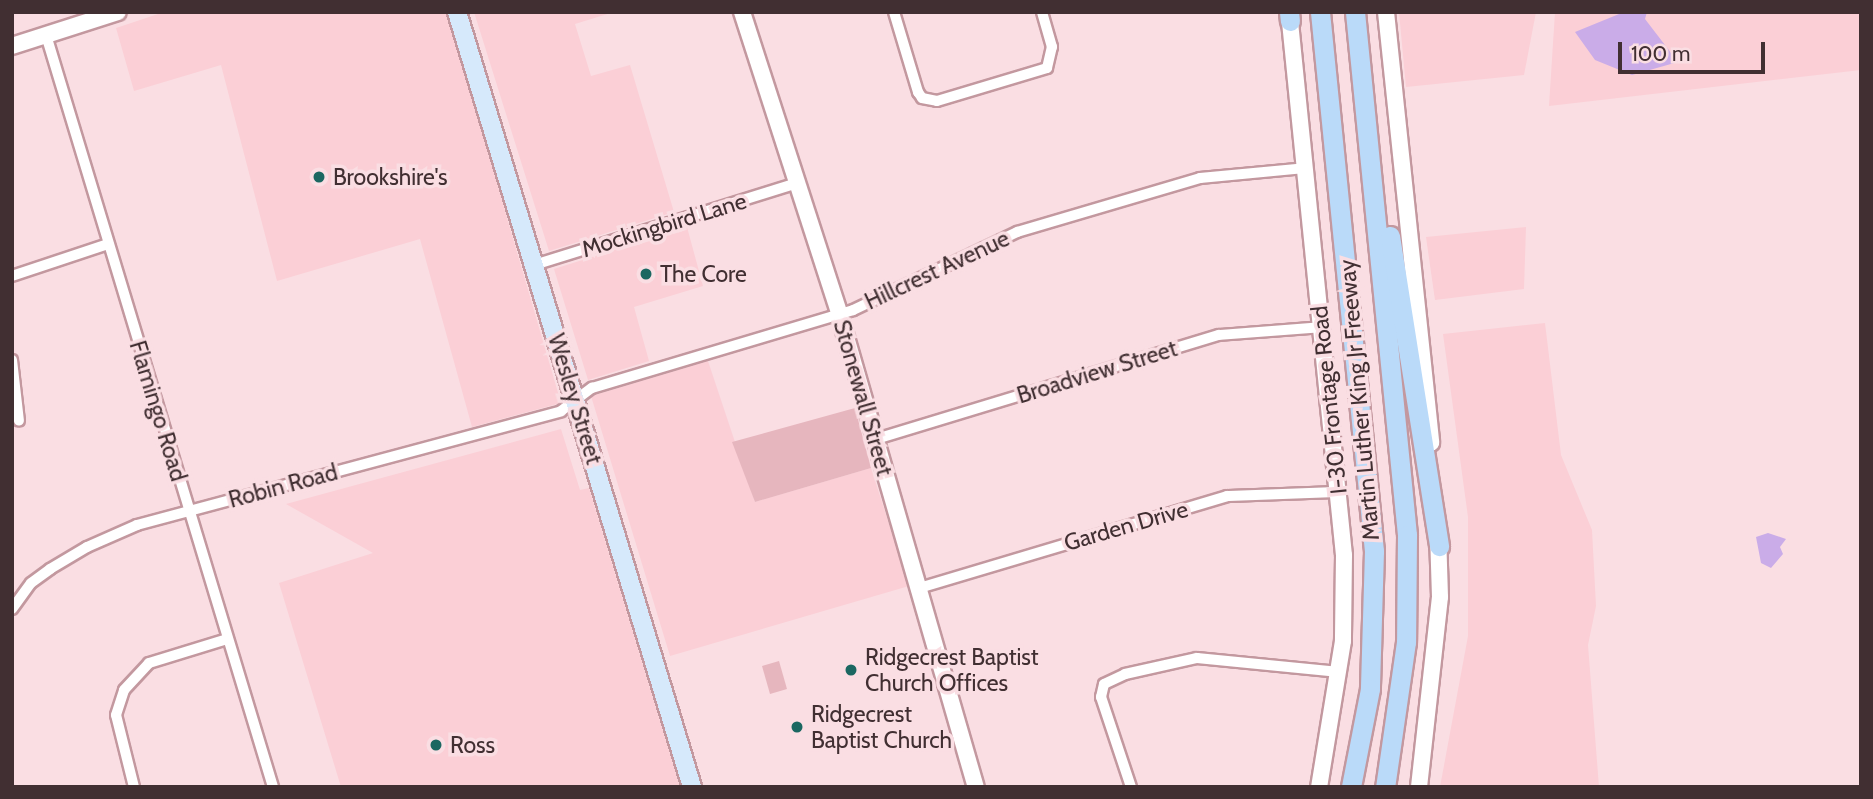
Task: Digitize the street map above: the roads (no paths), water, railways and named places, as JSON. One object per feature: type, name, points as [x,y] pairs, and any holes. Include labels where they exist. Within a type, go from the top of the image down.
[{"type":"highway","name":"Martin Luther King Jr Freeway","points":[[1320,12],[1374,551],[1370,690],[1351,787]]},
{"type":"highway","name":"Martin Luther King Jr Freeway","points":[[1355,12],[1407,535],[1406,642],[1385,787]]},
{"type":"highway","points":[[1359,49],[1439,546]]},
{"type":"main road","points":[[12,46],[118,12]]},
{"type":"main road","name":"Wesley Street","points":[[457,12],[692,787]]},
{"type":"main road","name":"Stonewall Street","points":[[742,12],[794,184],[839,313],[976,787]]},
{"type":"main road","points":[[1386,12],[1439,546],[1440,597],[1419,787]]},
{"type":"main road","name":"I-30 Frontage Road","points":[[1289,15],[1339,492],[1346,612],[1339,672],[1319,787]]},
{"type":"street","points":[[894,12],[922,98],[950,98],[1041,71],[1050,64],[1052,53],[1042,12]]},
{"type":"street","name":"Flamingo Road","points":[[46,35],[273,787]]},
{"type":"street","name":"Hillcrest Avenue","points":[[575,400],[592,388],[839,313],[1017,232],[1200,178],[1306,168]]},
{"type":"street","name":"Mockingbird Lane","points":[[534,265],[794,184]]},
{"type":"street","points":[[12,276],[108,244]]},
{"type":"street","name":"Broadview Street","points":[[876,439],[1219,334],[1322,327]]},
{"type":"street","points":[[12,360],[19,421]]},
{"type":"street","name":"Robin Road","points":[[12,609],[31,583],[87,547],[137,525],[561,411],[575,400]]},
{"type":"street","name":"Garden Drive","points":[[919,588],[1227,496],[1339,492]]},
{"type":"street","points":[[135,787],[116,715],[124,690],[149,663],[227,639]]},
{"type":"street","points":[[1130,787],[1101,697],[1104,684],[1125,674],[1197,658],[1339,672]]},
{"type":"place","name":"Brookshire's","points":[[319,177]]},
{"type":"place","name":"The Core","points":[[646,274]]},
{"type":"place","name":"Ridgecrest Baptist Church Offices","points":[[851,670]]},
{"type":"place","name":"Ridgecrest Baptist Church","points":[[797,727]]},
{"type":"place","name":"Ross","points":[[436,745]]}]
